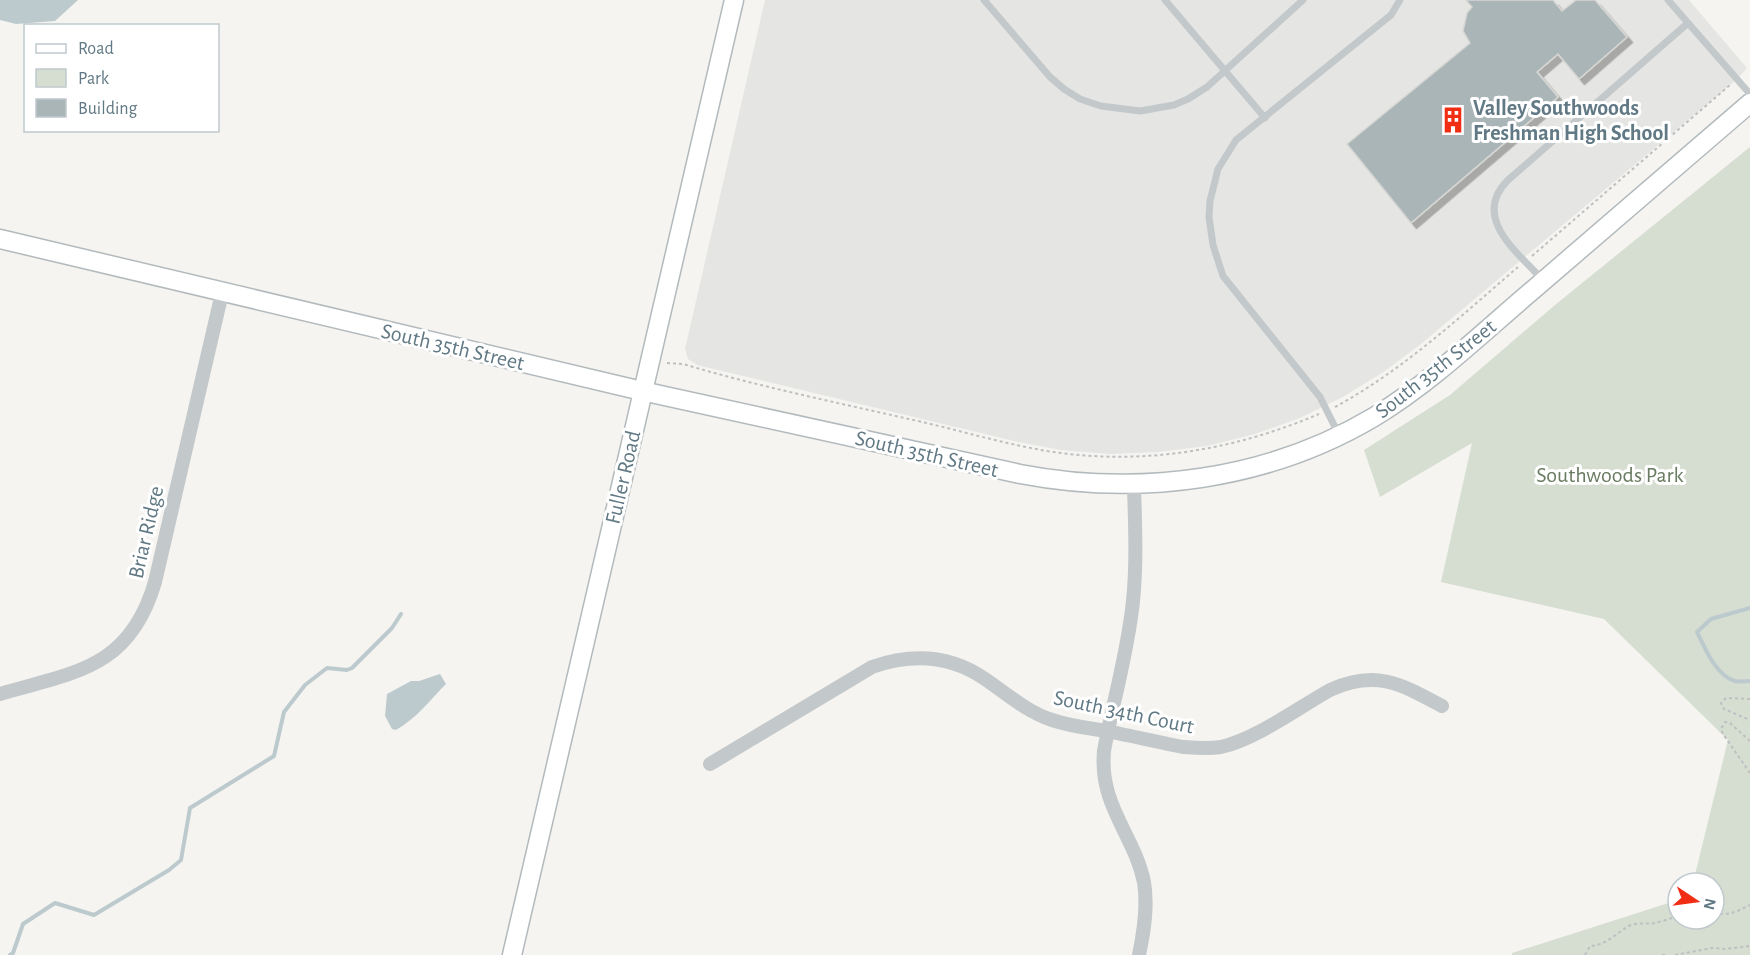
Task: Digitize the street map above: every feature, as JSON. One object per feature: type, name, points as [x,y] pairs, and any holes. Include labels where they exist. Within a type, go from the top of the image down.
[{"type":"street","name":"Fuller Road","points":[[512,955],[734,0]]},
{"type":"street","name":"South 35th Street","points":[[0,239],[642,391],[1036,477],[1134,485],[1163,483],[1243,470],[1301,452],[1376,416],[1411,392],[1750,103]]},
{"type":"street","name":"Briar Ridge","points":[[0,694],[83,669],[113,652],[130,636],[143,616],[155,582],[222,293]]},
{"type":"street","points":[[1134,485],[1136,561],[1133,602],[1127,646],[1102,768],[1110,802],[1137,860],[1144,882],[1145,925],[1139,955]]},
{"type":"street","name":"South 34th Court","points":[[710,764],[872,667],[890,660],[909,657],[930,657],[950,661],[969,669],[1029,710],[1051,720],[1183,747],[1219,747],[1238,742],[1330,690],[1361,679],[1378,679],[1396,683],[1442,706]]},
{"type":"lane","points":[[995,0],[987,3],[1064,89],[1080,99],[1101,106],[1140,111],[1174,105],[1188,99],[1225,72],[1303,0]]},
{"type":"lane","points":[[1165,0],[1265,118]]},
{"type":"lane","points":[[1340,435],[1328,410],[1308,381],[1223,276],[1213,245],[1209,211],[1218,168],[1236,140],[1391,15],[1400,0]]},
{"type":"lane","points":[[1668,0],[1750,94]]},
{"type":"lane","points":[[1543,281],[1500,232],[1495,222],[1494,203],[1501,187],[1688,23]]},
{"type":"path","points":[[668,363],[683,364],[1047,451],[1135,457],[1185,454],[1218,448],[1273,432],[1328,410],[1356,395],[1413,357],[1737,79]]},
{"type":"path","points":[[1750,699],[1726,698],[1720,703],[1724,709],[1750,720]]},
{"type":"path","points":[[1750,741],[1730,723],[1723,724],[1721,729],[1723,734],[1750,773]]},
{"type":"path","points":[[1726,915],[1733,914],[1750,905]]},
{"type":"path","points":[[1585,955],[1590,946],[1598,946],[1622,933],[1626,928],[1636,924],[1666,920]]},
{"type":"path","points":[[1675,955],[1712,948],[1750,946]]},
{"type":"shaded area","points":[[0,0],[78,0],[55,21],[16,24],[0,20]]},
{"type":"shaded area","points":[[765,0],[1689,0],[1747,68],[1737,79],[1421,344],[1385,371],[1343,397],[1300,418],[1255,434],[1207,446],[1158,452],[1110,454],[1061,450],[1014,441],[697,365],[688,359],[685,349]]},
{"type":"shaded area","points":[[440,674],[446,684],[410,720],[396,730],[392,729],[385,716],[387,694],[411,681],[419,681]]},
{"type":"green space","name":"Southwoods Park","points":[[1750,147],[1750,955],[1512,955],[1512,953],[1666,904],[1666,931],[1726,931],[1726,871],[1696,871],[1728,740],[1604,619],[1441,582],[1472,443],[1380,497],[1364,450],[1450,395],[1555,305]]},
{"type":"building","name":"Valley Southwoods Freshman High School","points":[[1466,0],[1553,0],[1562,11],[1576,0],[1595,0],[1627,37],[1579,79],[1558,54],[1537,72],[1558,97],[1411,223],[1347,144],[1470,43],[1463,31],[1467,13],[1472,7]]},
{"type":"waterway","points":[[1750,608],[1711,619],[1697,632],[1712,661],[1722,673],[1735,681],[1750,681]]},
{"type":"waterway","points":[[10,955],[13,953],[23,924],[55,903],[94,915],[169,870],[181,860],[190,808],[274,756],[284,712],[305,685],[327,668],[347,670],[352,668],[392,628],[401,614]]},
{"type":"place","name":"Valley Southwoods Freshman High School","points":[[1453,120]]}]
